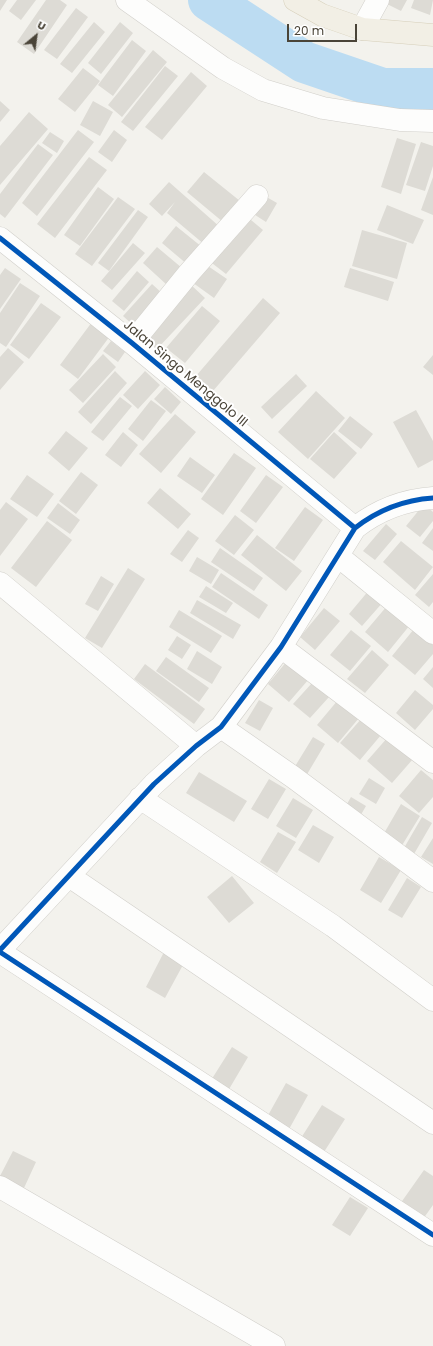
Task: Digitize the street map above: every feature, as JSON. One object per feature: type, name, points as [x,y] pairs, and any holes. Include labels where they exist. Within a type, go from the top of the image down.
[{"type":"main road","points":[[295,0],[322,15],[362,29],[433,36]]},
{"type":"street","points":[[127,0],[223,68],[263,90],[322,108],[400,120],[433,120]]},
{"type":"street","points":[[362,29],[378,0]]},
{"type":"street","points":[[132,343],[189,273],[257,196]]},
{"type":"street","name":"Jalan Singo Menggolo III","points":[[0,238],[132,343],[354,528]]},
{"type":"street","points":[[433,498],[418,499],[391,506],[370,517],[354,528],[281,647],[221,727],[196,746],[140,798],[0,951],[433,1235]]},
{"type":"street","points":[[338,556],[433,633]]},
{"type":"street","points":[[0,583],[196,746]]},
{"type":"street","points":[[281,647],[433,762]]},
{"type":"street","points":[[221,727],[293,777],[433,881]]},
{"type":"street","points":[[140,798],[333,926],[433,1000]]},
{"type":"street","points":[[69,876],[433,1122]]},
{"type":"street","points":[[0,1187],[274,1346]]},
{"type":"building","points":[[0,0],[7,0],[0,11]]},
{"type":"building","points":[[17,0],[36,0],[21,20],[9,11]]},
{"type":"building","points":[[46,0],[60,0],[67,5],[34,54],[17,42]]},
{"type":"building","points":[[389,0],[407,0],[401,11],[387,4]]},
{"type":"building","points":[[414,0],[433,0],[430,15],[411,8]]},
{"type":"building","points":[[76,8],[88,17],[57,59],[44,50]]},
{"type":"building","points":[[94,22],[105,32],[72,73],[60,64]]},
{"type":"building","points":[[120,22],[133,33],[101,74],[88,63]]},
{"type":"building","points":[[132,40],[146,51],[113,96],[98,85]]},
{"type":"building","points":[[153,50],[167,62],[122,117],[108,105]]},
{"type":"building","points":[[165,66],[178,76],[133,131],[121,122]]},
{"type":"building","points":[[83,68],[100,81],[75,112],[58,99]]},
{"type":"building","points":[[191,72],[207,86],[162,140],[145,127]]},
{"type":"building","points":[[0,101],[10,110],[0,122]]},
{"type":"building","points":[[93,101],[113,112],[100,136],[80,125]]},
{"type":"building","points":[[29,112],[48,129],[0,185],[0,146]]},
{"type":"building","points":[[78,130],[94,142],[37,216],[22,203]]},
{"type":"building","points":[[114,130],[127,140],[112,162],[98,152]]},
{"type":"building","points":[[50,132],[64,141],[57,153],[42,143]]},
{"type":"building","points":[[397,138],[416,144],[401,194],[381,187]]},
{"type":"building","points":[[421,142],[433,146],[433,166],[425,191],[406,185]]},
{"type":"building","points":[[38,144],[53,155],[5,218],[0,214],[0,194]]},
{"type":"building","points":[[89,157],[107,170],[55,238],[37,224]]},
{"type":"building","points":[[204,172],[240,201],[223,222],[187,192]]},
{"type":"building","points":[[433,177],[433,215],[421,210]]},
{"type":"building","points":[[169,182],[220,227],[205,245],[167,213],[175,202],[162,216],[149,204]]},
{"type":"building","points":[[98,187],[114,199],[80,246],[64,235]]},
{"type":"building","points":[[263,195],[277,203],[266,222],[252,213]]},
{"type":"building","points":[[118,197],[135,209],[92,266],[75,254]]},
{"type":"building","points":[[387,205],[424,220],[413,244],[377,230]]},
{"type":"building","points":[[138,210],[148,217],[109,271],[98,263]]},
{"type":"building","points":[[245,215],[263,230],[226,274],[208,260]]},
{"type":"building","points":[[176,226],[202,247],[188,265],[162,243]]},
{"type":"building","points":[[362,230],[407,243],[397,279],[352,266]]},
{"type":"building","points":[[133,243],[145,253],[112,290],[101,281]]},
{"type":"building","points":[[157,247],[182,268],[167,285],[143,263]]},
{"type":"building","points":[[202,262],[227,279],[214,298],[189,280]]},
{"type":"building","points":[[5,268],[21,279],[0,309],[0,275]]},
{"type":"building","points":[[350,268],[394,282],[388,301],[344,287]]},
{"type":"building","points":[[137,271],[149,282],[124,311],[112,301]]},
{"type":"building","points":[[20,283],[40,296],[6,347],[0,343],[0,313]]},
{"type":"building","points":[[152,284],[163,294],[134,326],[123,316]]},
{"type":"building","points":[[190,284],[205,298],[157,349],[142,335]]},
{"type":"building","points":[[263,298],[280,313],[213,391],[196,376]]},
{"type":"building","points":[[41,303],[61,317],[29,359],[10,345]]},
{"type":"building","points":[[202,306],[220,321],[185,363],[166,348]]},
{"type":"building","points":[[92,322],[110,336],[78,379],[60,365]]},
{"type":"building","points":[[111,341],[125,352],[118,362],[103,351]]},
{"type":"building","points":[[8,348],[24,362],[0,390],[0,357]]},
{"type":"building","points":[[103,354],[116,367],[83,403],[69,390]]},
{"type":"building","points":[[433,355],[433,375],[423,367]]},
{"type":"building","points":[[115,371],[127,383],[91,424],[78,412]]},
{"type":"building","points":[[145,371],[160,385],[138,409],[123,395]]},
{"type":"building","points":[[296,374],[307,386],[272,419],[261,407]]},
{"type":"building","points":[[165,387],[181,402],[171,414],[154,399]]},
{"type":"building","points":[[316,391],[345,418],[308,459],[278,432]]},
{"type":"building","points":[[120,397],[132,406],[103,441],[91,432]]},
{"type":"building","points":[[151,400],[166,411],[143,441],[128,429]]},
{"type":"building","points":[[416,410],[433,441],[433,460],[418,468],[393,422]]},
{"type":"building","points":[[175,414],[196,432],[161,473],[139,454]]},
{"type":"building","points":[[350,416],[373,434],[361,449],[338,431]]},
{"type":"building","points":[[66,431],[88,448],[69,471],[48,453]]},
{"type":"building","points":[[123,432],[138,445],[121,467],[105,455]]},
{"type":"building","points":[[334,432],[357,453],[334,479],[310,459]]},
{"type":"building","points":[[234,453],[256,468],[223,515],[201,499]]},
{"type":"building","points":[[190,457],[215,475],[202,493],[177,476]]},
{"type":"building","points":[[81,472],[98,485],[76,514],[59,501]]},
{"type":"building","points":[[27,475],[54,494],[37,517],[10,499]]},
{"type":"building","points":[[266,475],[283,487],[256,523],[240,511]]},
{"type":"building","points":[[160,488],[191,514],[178,529],[147,503]]},
{"type":"building","points":[[6,502],[28,519],[0,556],[0,510]]},
{"type":"building","points":[[58,503],[80,520],[70,534],[47,518]]},
{"type":"building","points":[[424,504],[433,512],[433,521],[420,537],[406,526]]},
{"type":"building","points":[[305,507],[323,520],[294,561],[275,548]]},
{"type":"building","points":[[235,515],[254,530],[234,555],[215,541]]},
{"type":"building","points":[[47,521],[72,540],[36,587],[11,568]]},
{"type":"building","points":[[386,524],[397,534],[375,560],[363,551]]},
{"type":"building","points":[[433,528],[433,551],[422,543]]},
{"type":"building","points":[[188,530],[199,538],[182,562],[170,554]]},
{"type":"building","points":[[257,535],[302,571],[286,591],[241,555]]},
{"type":"building","points":[[401,541],[433,567],[415,590],[383,562]]},
{"type":"building","points":[[220,548],[263,578],[254,591],[211,562]]},
{"type":"building","points":[[197,557],[219,570],[211,584],[189,571]]},
{"type":"building","points":[[128,568],[145,579],[102,648],[85,638]]},
{"type":"building","points":[[221,573],[268,605],[259,619],[212,587]]},
{"type":"building","points":[[433,574],[433,602],[429,607],[415,595]]},
{"type":"building","points":[[101,576],[114,584],[98,611],[85,604]]},
{"type":"building","points":[[206,586],[233,603],[226,613],[199,597]]},
{"type":"building","points":[[370,589],[384,601],[362,626],[349,614]]},
{"type":"building","points":[[197,600],[241,625],[233,639],[190,613]]},
{"type":"building","points":[[387,606],[410,625],[388,652],[365,632]]},
{"type":"building","points":[[324,608],[340,621],[315,650],[300,637]]},
{"type":"building","points":[[179,610],[222,636],[211,653],[169,627]]},
{"type":"building","points":[[414,629],[433,645],[433,654],[415,675],[392,656]]},
{"type":"building","points":[[351,630],[371,646],[350,671],[330,655]]},
{"type":"building","points":[[177,636],[191,645],[182,659],[168,650]]},
{"type":"building","points":[[372,650],[389,665],[365,693],[347,679]]},
{"type":"building","points":[[197,651],[222,667],[212,684],[187,669]]},
{"type":"building","points":[[166,657],[209,688],[199,702],[156,671]]},
{"type":"building","points":[[287,661],[309,679],[289,702],[268,684]]},
{"type":"building","points":[[145,664],[205,709],[194,724],[134,679]]},
{"type":"building","points":[[433,667],[433,688],[423,679]]},
{"type":"building","points":[[312,683],[329,697],[310,718],[293,704]]},
{"type":"building","points":[[415,690],[433,705],[433,709],[415,730],[396,713]]},
{"type":"building","points":[[259,700],[273,708],[260,731],[245,723]]},
{"type":"building","points":[[338,700],[359,718],[338,743],[317,725]]},
{"type":"building","points":[[362,718],[381,735],[360,760],[340,743]]},
{"type":"building","points":[[313,737],[325,744],[306,776],[294,768]]},
{"type":"building","points":[[388,737],[413,759],[392,783],[367,761]]},
{"type":"building","points":[[421,770],[433,780],[433,797],[419,813],[399,796]]},
{"type":"building","points":[[199,772],[247,801],[234,822],[186,793]]},
{"type":"building","points":[[369,778],[385,788],[376,804],[359,794]]},
{"type":"building","points":[[269,779],[286,789],[268,819],[251,809]]},
{"type":"building","points":[[351,797],[366,806],[359,818],[344,809]]},
{"type":"building","points":[[293,798],[313,810],[296,838],[276,826]]},
{"type":"building","points":[[401,804],[420,816],[401,847],[383,835]]},
{"type":"building","points":[[422,817],[432,823],[414,854],[404,848]]},
{"type":"building","points":[[313,825],[334,837],[319,863],[298,850]]},
{"type":"building","points":[[278,832],[296,842],[277,873],[260,862]]},
{"type":"building","points":[[433,838],[433,864],[421,857]]},
{"type":"building","points":[[379,857],[401,870],[381,903],[360,890]]},
{"type":"building","points":[[232,876],[254,903],[229,923],[207,897]]},
{"type":"building","points":[[407,878],[421,887],[402,918],[388,910]]},
{"type":"building","points":[[164,952],[184,963],[165,998],[146,987]]},
{"type":"building","points":[[232,1047],[248,1057],[225,1096],[208,1085]]},
{"type":"building","points":[[286,1083],[308,1095],[288,1131],[266,1119]]},
{"type":"building","points":[[322,1105],[345,1119],[324,1152],[301,1138]]},
{"type":"building","points":[[13,1151],[36,1162],[24,1188],[0,1176]]},
{"type":"building","points":[[424,1170],[433,1176],[433,1205],[423,1219],[400,1204]]},
{"type":"building","points":[[350,1197],[368,1208],[350,1236],[332,1225]]},
{"type":"waterway","points":[[209,0],[304,62],[383,89],[433,89]]},
{"type":"cycle path","points":[[0,238],[132,343],[355,528]]},
{"type":"cycle path","points":[[0,950],[154,784],[196,746],[221,727],[281,647],[355,528],[373,516],[391,507],[411,501],[433,498]]},
{"type":"cycle path","points":[[0,952],[433,1235]]}]
